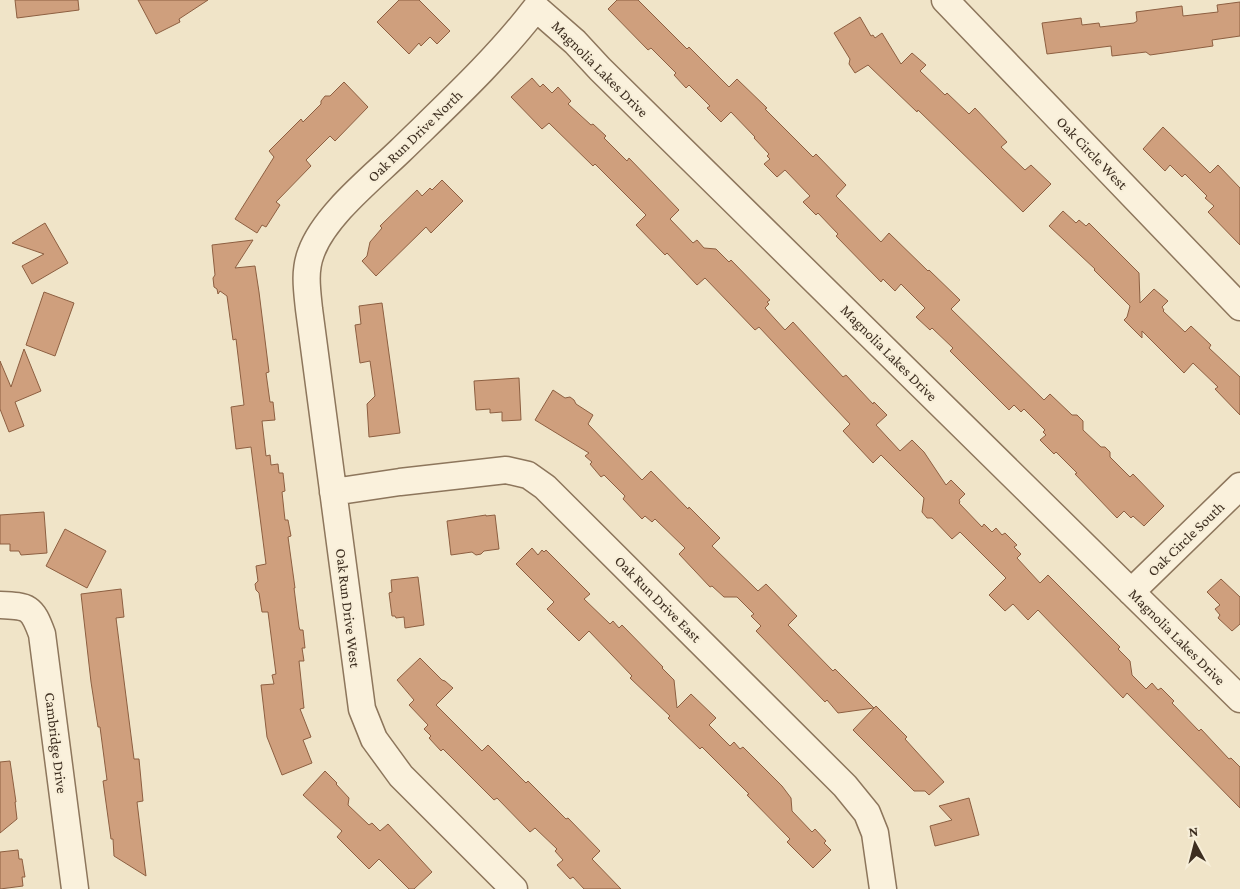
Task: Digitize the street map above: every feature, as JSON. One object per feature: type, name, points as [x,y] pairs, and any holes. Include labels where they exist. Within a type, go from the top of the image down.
[{"type":"street","name":"Oak Circle West","points":[[945,0],[1240,306]]},
{"type":"street","name":"Oak Run Drive North","points":[[306,270],[316,240],[328,224],[354,194],[494,58],[514,36],[536,4]]},
{"type":"street","name":"Magnolia Lakes Drive","points":[[536,4],[1240,699]]},
{"type":"street","name":"Oak Run Drive West","points":[[306,270],[309,309],[362,709],[374,739],[401,776],[514,889]]},
{"type":"street","name":"Oak Run Drive East","points":[[333,492],[506,470],[528,475],[546,487],[845,786],[867,813],[875,833],[883,889]]},
{"type":"street","name":"Oak Circle South","points":[[1131,592],[1240,486]]},
{"type":"street","name":"Cambridge Drive","points":[[10,606],[26,608],[36,616],[42,634],[75,889]]},
{"type":"building","points":[[15,0],[78,0],[79,10],[17,18]]},
{"type":"building","points":[[138,0],[208,0],[179,19],[180,22],[156,34]]},
{"type":"building","points":[[399,0],[419,0],[450,31],[437,44],[430,37],[421,46],[419,43],[409,54],[377,22]]},
{"type":"building","points":[[617,0],[638,0],[687,49],[689,47],[729,87],[737,79],[813,157],[816,154],[846,185],[836,196],[881,242],[889,233],[929,270],[960,300],[951,309],[1044,400],[1050,394],[1072,415],[1077,415],[1083,421],[1083,430],[1101,447],[1105,447],[1110,452],[1110,457],[1130,477],[1133,474],[1164,506],[1144,526],[1124,511],[1117,518],[1075,474],[1077,473],[1056,452],[1054,454],[1040,440],[1046,435],[1043,432],[1045,430],[1024,409],[1021,412],[1014,405],[1009,410],[950,351],[953,348],[932,328],[930,330],[916,317],[925,308],[901,284],[895,291],[883,279],[881,282],[836,236],[838,234],[818,213],[816,215],[803,202],[810,196],[785,170],[777,177],[764,164],[770,159],[767,156],[769,154],[731,112],[721,122],[707,108],[710,106],[689,85],[686,88],[674,75],[676,73],[651,48],[648,50],[608,9]]},
{"type":"building","points":[[1240,2],[1240,36],[1212,40],[1213,46],[1150,55],[1146,52],[1112,56],[1111,46],[1047,54],[1042,23],[1081,18],[1082,25],[1099,23],[1100,27],[1134,23],[1137,21],[1136,12],[1182,6],[1183,16],[1218,12],[1217,5]]},
{"type":"building","points":[[860,17],[871,36],[873,35],[875,38],[882,33],[901,64],[912,53],[926,65],[920,71],[945,95],[947,93],[969,114],[975,108],[1007,142],[1001,147],[1025,170],[1031,165],[1051,184],[1023,212],[918,110],[917,112],[868,65],[855,73],[849,64],[850,59],[834,33]]},
{"type":"building","points":[[532,78],[540,87],[543,84],[552,93],[558,87],[571,101],[568,104],[606,136],[604,138],[627,161],[629,158],[679,210],[670,219],[693,243],[697,240],[704,248],[716,249],[729,262],[731,260],[770,300],[765,308],[785,330],[793,322],[843,377],[846,375],[873,404],[874,402],[887,415],[876,425],[900,451],[912,440],[924,452],[946,485],[951,480],[965,494],[959,500],[959,503],[982,527],[984,524],[992,532],[996,528],[1002,535],[1005,533],[1017,545],[1014,547],[1021,554],[1017,558],[1040,583],[1048,575],[1120,647],[1118,649],[1130,661],[1132,675],[1146,689],[1152,683],[1158,690],[1161,688],[1174,701],[1172,703],[1199,731],[1201,729],[1229,759],[1231,758],[1240,767],[1240,808],[1127,693],[1123,698],[1038,610],[1028,620],[1013,604],[1005,611],[989,595],[1006,578],[960,532],[952,539],[932,518],[927,518],[922,512],[924,498],[881,455],[873,463],[843,431],[850,424],[759,327],[755,330],[705,278],[697,285],[667,253],[665,255],[636,225],[646,215],[595,164],[593,166],[549,123],[542,129],[511,97]]},
{"type":"building","points":[[344,82],[368,107],[335,141],[330,136],[306,160],[311,166],[276,202],[280,205],[266,227],[262,225],[257,233],[235,219],[274,157],[269,151],[301,119],[303,122],[321,104],[325,96],[330,96]]},
{"type":"building","points":[[1163,127],[1210,173],[1218,165],[1240,188],[1240,245],[1208,212],[1214,206],[1205,198],[1207,196],[1185,174],[1182,177],[1170,165],[1165,171],[1143,149]]},
{"type":"building","points":[[442,180],[463,201],[431,233],[426,227],[376,276],[362,261],[367,256],[370,242],[382,228],[380,226],[417,190],[422,196],[430,188],[432,190]]},
{"type":"building","points":[[1063,211],[1076,223],[1079,220],[1086,226],[1089,223],[1139,273],[1140,303],[1154,289],[1168,301],[1162,307],[1163,311],[1185,332],[1191,326],[1211,345],[1209,348],[1240,377],[1240,415],[1215,389],[1218,387],[1193,363],[1184,373],[1142,331],[1142,338],[1124,320],[1127,317],[1130,306],[1095,269],[1049,226]]},
{"type":"building","points":[[45,223],[68,263],[32,284],[22,266],[44,254],[12,243]]},
{"type":"building","points":[[253,240],[235,268],[255,266],[269,372],[266,373],[270,402],[273,402],[275,420],[262,421],[266,456],[270,455],[271,465],[278,464],[279,473],[283,473],[285,491],[282,492],[285,520],[288,520],[291,536],[288,537],[294,588],[299,627],[300,630],[303,630],[305,648],[302,648],[304,661],[299,661],[304,708],[300,709],[311,737],[303,740],[312,763],[282,775],[267,737],[261,685],[274,684],[272,675],[276,674],[268,612],[262,612],[259,593],[256,590],[255,584],[258,581],[256,566],[266,564],[251,447],[236,449],[231,407],[244,405],[236,339],[233,340],[227,296],[220,291],[218,294],[217,289],[214,287],[213,278],[215,275],[212,245]]},
{"type":"building","points":[[44,292],[74,303],[55,356],[26,345]]},
{"type":"building","points":[[382,303],[400,433],[369,437],[367,404],[375,396],[370,361],[360,363],[355,325],[361,324],[359,306]]},
{"type":"building","points":[[24,349],[41,391],[15,402],[24,426],[9,432],[0,409],[0,361],[11,387]]},
{"type":"building","points":[[519,378],[521,420],[502,421],[502,412],[490,413],[490,409],[476,410],[474,381]]},
{"type":"building","points":[[553,390],[565,398],[570,397],[576,404],[593,415],[588,424],[642,480],[651,471],[688,509],[689,507],[720,538],[712,546],[758,591],[766,584],[797,616],[788,625],[833,671],[835,669],[874,708],[838,713],[827,700],[825,702],[756,631],[761,626],[751,616],[754,614],[737,597],[724,597],[712,586],[710,587],[679,554],[685,548],[655,519],[652,522],[645,516],[642,519],[623,499],[625,496],[604,475],[601,477],[590,464],[592,462],[585,456],[589,453],[535,420]]},
{"type":"building","points":[[44,512],[47,553],[21,555],[19,551],[10,551],[10,544],[0,544],[0,515]]},
{"type":"building","points":[[495,515],[499,549],[484,551],[476,555],[472,552],[451,555],[447,521]]},
{"type":"building","points":[[65,529],[106,551],[87,588],[46,566]]},
{"type":"building","points":[[532,548],[538,555],[542,550],[544,552],[546,550],[590,594],[584,599],[610,624],[613,621],[619,628],[622,625],[663,667],[674,680],[677,708],[691,694],[716,718],[709,725],[730,746],[734,742],[740,749],[743,747],[782,786],[791,798],[792,811],[812,832],[815,829],[831,850],[813,868],[787,842],[790,839],[747,795],[749,794],[702,747],[700,749],[668,718],[670,716],[630,678],[632,676],[589,631],[579,641],[547,609],[554,602],[516,564]]},
{"type":"building","points":[[418,577],[424,625],[405,628],[404,617],[396,618],[392,616],[389,593],[392,592],[391,580]]},
{"type":"building","points":[[1221,579],[1240,597],[1240,624],[1232,631],[1218,618],[1220,615],[1215,609],[1220,605],[1207,592]]},
{"type":"building","points":[[121,589],[124,617],[116,618],[134,759],[139,759],[143,801],[137,802],[146,876],[114,856],[103,781],[107,780],[100,727],[98,727],[91,682],[81,594]]},
{"type":"building","points":[[420,658],[453,688],[436,705],[482,751],[488,745],[526,783],[528,781],[566,819],[568,818],[600,851],[592,859],[621,889],[584,889],[573,877],[570,879],[557,865],[563,860],[555,851],[557,849],[535,828],[530,832],[497,798],[494,800],[443,749],[441,751],[429,738],[431,736],[424,729],[428,725],[409,705],[414,700],[397,680]]},
{"type":"building","points":[[876,706],[907,737],[905,739],[944,782],[929,795],[925,791],[914,791],[853,730]]},
{"type":"building","points":[[10,761],[17,819],[0,833],[0,762]]},
{"type":"building","points":[[325,771],[349,798],[348,805],[369,825],[372,823],[380,831],[388,824],[432,872],[414,889],[409,889],[379,859],[369,869],[337,837],[342,831],[303,795]]},
{"type":"building","points":[[969,798],[979,835],[935,846],[930,826],[952,820],[939,806]]},
{"type":"building","points":[[18,850],[19,859],[22,859],[25,877],[22,877],[23,886],[0,889],[0,852]]}]
